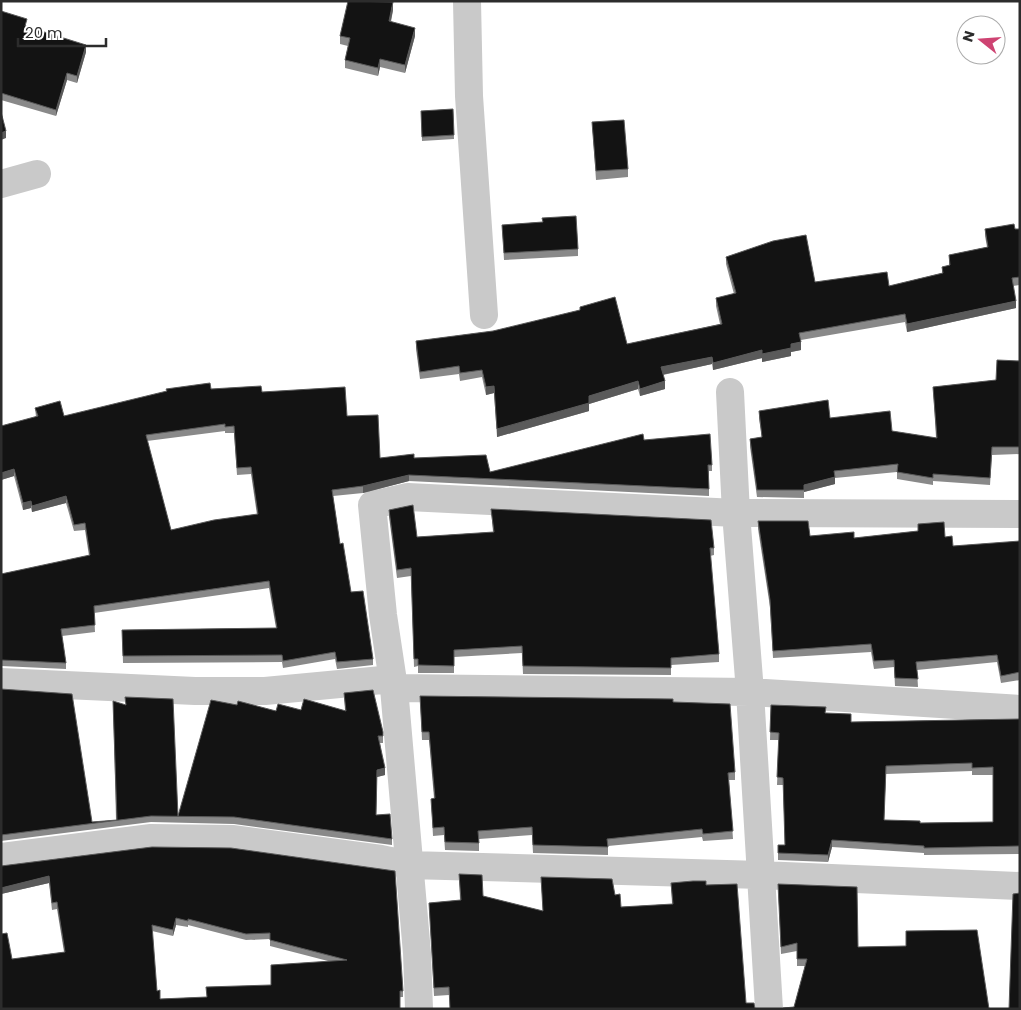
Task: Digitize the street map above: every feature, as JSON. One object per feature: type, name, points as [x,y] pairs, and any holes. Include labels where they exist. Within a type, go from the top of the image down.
[{"type":"street","points":[[467,1],[469,96],[484,316]]},
{"type":"street","points":[[1,184],[37,174]]},
{"type":"street","points":[[730,392],[736,513],[750,692],[769,1009]]},
{"type":"street","points":[[419,1009],[394,683],[383,615],[372,505],[408,497],[736,513],[1020,514]]},
{"type":"street","points":[[1,682],[205,691],[265,690],[394,683],[750,692],[1020,709]]},
{"type":"street","points":[[1,857],[151,838],[232,838],[380,859],[409,865],[761,875],[1020,886]]},
{"type":"building","points":[[348,1],[393,2],[389,21],[415,28],[405,65],[380,59],[378,68],[345,60],[350,38],[340,36]]},
{"type":"building","points":[[1,11],[27,19],[25,26],[86,45],[77,76],[67,73],[56,110],[1,93]]},
{"type":"building","points":[[453,109],[454,135],[422,137],[421,111]]},
{"type":"building","points":[[1,112],[6,131],[1,133]]},
{"type":"building","points":[[624,120],[628,169],[596,171],[592,122]]},
{"type":"building","points":[[576,216],[578,249],[504,253],[502,225],[543,222],[542,218]]},
{"type":"building","points":[[1014,224],[1015,229],[1020,229],[1020,277],[1012,278],[1016,301],[907,324],[905,314],[799,333],[801,342],[791,344],[791,348],[762,354],[762,350],[713,363],[712,357],[661,367],[665,381],[640,389],[638,381],[589,396],[589,403],[497,429],[494,386],[486,387],[482,370],[460,373],[459,366],[420,372],[416,341],[493,331],[580,310],[580,307],[615,297],[627,344],[722,324],[716,298],[736,293],[726,257],[773,241],[806,235],[815,282],[887,272],[889,286],[943,273],[942,267],[950,265],[949,255],[988,247],[985,229]]},
{"type":"building","points":[[997,360],[1020,361],[1020,447],[992,447],[990,478],[933,474],[933,478],[897,472],[898,464],[834,471],[835,477],[804,485],[804,490],[757,490],[750,439],[762,437],[759,411],[828,400],[830,418],[890,411],[892,431],[937,438],[933,387],[996,380]]},
{"type":"building","points":[[210,383],[211,389],[261,386],[262,392],[345,387],[347,416],[378,415],[380,458],[414,454],[414,458],[486,455],[490,472],[643,434],[644,440],[710,434],[712,465],[708,465],[709,489],[409,475],[363,486],[332,490],[340,544],[343,543],[351,592],[363,591],[373,659],[337,662],[335,652],[283,661],[282,655],[123,656],[122,630],[277,628],[269,581],[94,606],[95,625],[61,629],[66,663],[1,660],[1,574],[90,555],[85,523],[74,525],[66,496],[32,506],[31,501],[23,503],[14,469],[1,473],[1,426],[38,416],[35,408],[60,401],[64,416],[167,391],[166,389]],"holes":[[[225,424],[225,427],[234,426],[237,468],[251,467],[258,514],[214,520],[171,530],[146,435]]]},
{"type":"building","points":[[413,505],[417,537],[494,532],[491,509],[711,520],[714,548],[710,548],[719,654],[671,658],[671,668],[523,666],[522,646],[454,650],[454,666],[418,665],[418,659],[414,659],[411,568],[397,570],[389,510]]},
{"type":"building","points":[[758,521],[808,521],[810,536],[854,532],[854,538],[918,531],[918,524],[944,522],[945,537],[952,536],[953,546],[1020,541],[1020,672],[1001,676],[997,655],[916,662],[918,679],[895,678],[894,660],[874,661],[871,644],[773,651],[770,600]]},
{"type":"building","points":[[1,689],[72,694],[92,822],[117,820],[113,701],[126,705],[125,697],[173,699],[178,816],[211,700],[237,705],[238,701],[276,711],[278,704],[301,710],[304,699],[346,711],[344,693],[373,690],[383,732],[383,736],[378,736],[385,768],[377,770],[376,815],[390,814],[392,839],[234,817],[151,816],[1,835]]},
{"type":"building","points":[[420,696],[673,699],[673,702],[730,704],[735,772],[728,773],[733,831],[703,834],[702,829],[607,839],[608,847],[533,845],[532,827],[478,831],[479,843],[445,842],[444,827],[433,828],[431,799],[435,798],[429,732],[422,732]]},
{"type":"building","points":[[771,705],[826,707],[825,713],[851,714],[851,722],[1020,719],[1020,846],[924,848],[924,846],[832,840],[828,855],[778,853],[778,845],[785,845],[783,778],[777,777],[779,733],[770,732]],"holes":[[[972,763],[972,768],[993,767],[993,822],[920,823],[920,821],[884,820],[886,766]]]},
{"type":"building","points":[[152,847],[231,848],[395,871],[403,991],[400,991],[400,1009],[1,1009],[1,934],[7,933],[12,959],[65,952],[57,902],[52,903],[49,876],[1,888],[1,866]],"holes":[[[176,918],[188,921],[188,919],[246,934],[270,933],[270,940],[347,960],[271,965],[271,985],[206,987],[207,997],[160,999],[160,990],[157,991],[152,925],[173,930]]]},
{"type":"building","points":[[459,874],[482,875],[483,896],[543,911],[541,877],[612,879],[615,895],[620,894],[621,907],[673,904],[671,883],[706,881],[706,885],[737,884],[746,1003],[754,1003],[755,1009],[450,1009],[449,987],[434,988],[429,903],[461,900]]},
{"type":"building","points":[[778,884],[857,887],[858,947],[906,946],[906,931],[977,930],[989,1009],[782,1009],[794,1007],[807,959],[797,959],[797,943],[781,947]]},
{"type":"building","points":[[1020,893],[1020,1009],[1009,1009],[1013,894]]}]
